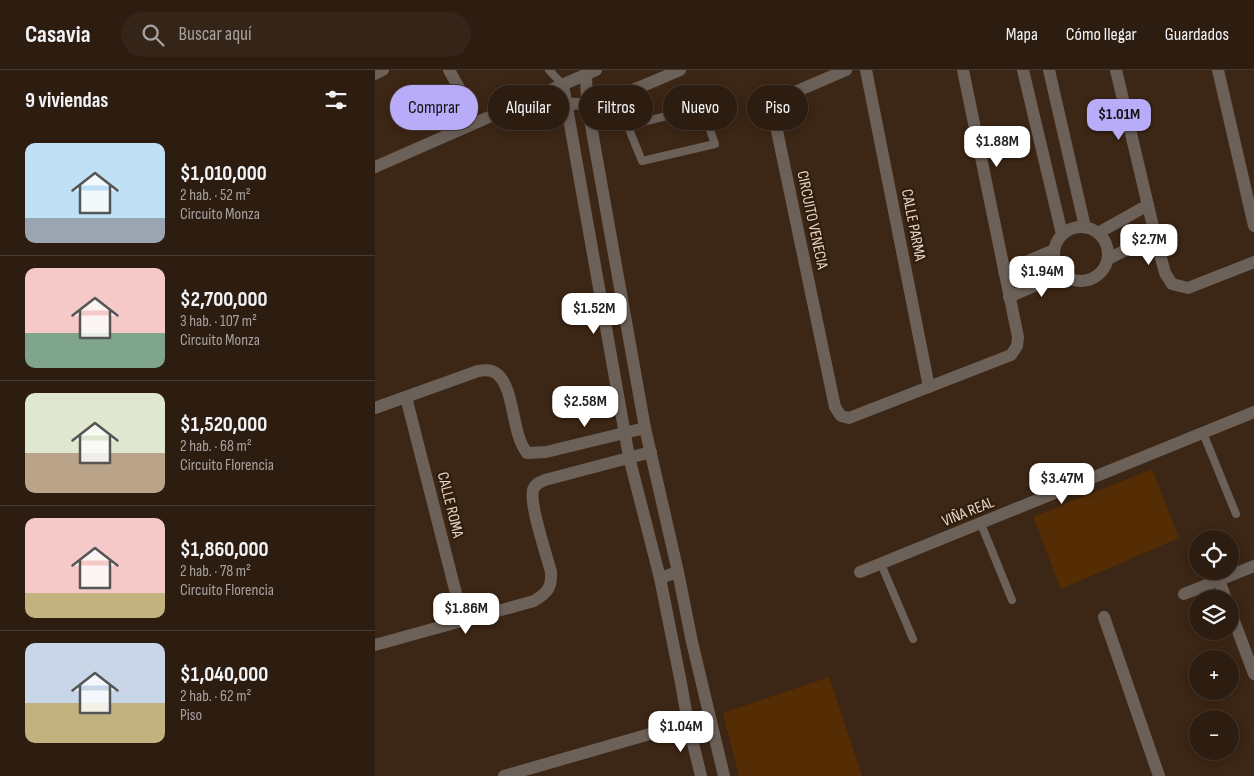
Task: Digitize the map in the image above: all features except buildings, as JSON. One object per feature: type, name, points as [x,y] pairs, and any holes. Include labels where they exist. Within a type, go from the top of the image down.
[{"type":"street","points":[[375,74],[383,70]]},
{"type":"street","points":[[449,70],[457,85]]},
{"type":"street","points":[[644,85],[680,70]]},
{"type":"street","name":"CIRCUITO VENECIA","points":[[846,70],[788,94],[778,105],[776,126],[835,407],[841,416],[849,418],[929,387]]},
{"type":"street","name":"CALLE PARMA","points":[[866,70],[929,387]]},
{"type":"street","points":[[929,387],[1011,355],[1017,346],[1018,337],[963,70]]},
{"type":"street","points":[[1023,70],[1061,234]]},
{"type":"street","points":[[1049,70],[1085,227]]},
{"type":"street","points":[[1116,70],[1155,235],[1165,273],[1172,284],[1188,288],[1254,262]]},
{"type":"street","points":[[1218,70],[1254,226]]},
{"type":"street","points":[[563,85],[591,72]]},
{"type":"street","points":[[589,85],[591,72]]},
{"type":"street","points":[[569,113],[629,457],[659,578],[688,723],[701,776]]},
{"type":"street","points":[[375,167],[488,118]]},
{"type":"street","points":[[592,130],[645,428],[692,642],[724,776]]},
{"type":"street","points":[[1098,233],[1148,206]]},
{"type":"street","points":[[1075,227],[1085,227],[1098,233],[1105,241],[1108,259],[1105,268],[1098,276],[1086,281],[1077,281],[1067,278],[1057,268],[1054,250],[1061,234],[1075,227]]},
{"type":"street","points":[[1108,259],[1155,235]]},
{"type":"street","points":[[1004,271],[1054,250]]},
{"type":"street","points":[[1009,297],[1063,273]]},
{"type":"street","points":[[375,408],[478,371],[488,370],[495,372],[503,380],[520,441],[527,453],[546,452],[645,428]]},
{"type":"street","name":"CALLE ROMA","points":[[406,397],[463,621]]},
{"type":"street","name":"VIÑA REAL","points":[[860,572],[1254,412]]},
{"type":"street","points":[[375,645],[534,601],[545,594],[552,582],[551,572],[534,505],[534,488],[545,480],[651,452]]},
{"type":"street","points":[[1239,572],[1254,566]]},
{"type":"street","points":[[659,578],[678,572]]},
{"type":"street","points":[[1184,594],[1219,580],[1223,590]]},
{"type":"street","points":[[1104,617],[1159,776]]},
{"type":"street","points":[[1239,634],[1254,674]]},
{"type":"street","points":[[504,776],[688,723],[710,719]]},
{"type":"lane","points":[[549,70],[563,85]]},
{"type":"lane","points":[[702,107],[715,144],[641,161],[627,126],[702,107]]},
{"type":"lane","points":[[1203,433],[1236,514]]},
{"type":"lane","points":[[981,524],[1012,600]]},
{"type":"lane","points":[[881,564],[913,639]]},
{"type":"shaded area","points":[[1152,469],[1179,538],[1061,589],[1033,517]]},
{"type":"shaded area","points":[[829,677],[862,776],[739,776],[723,713]]}]
